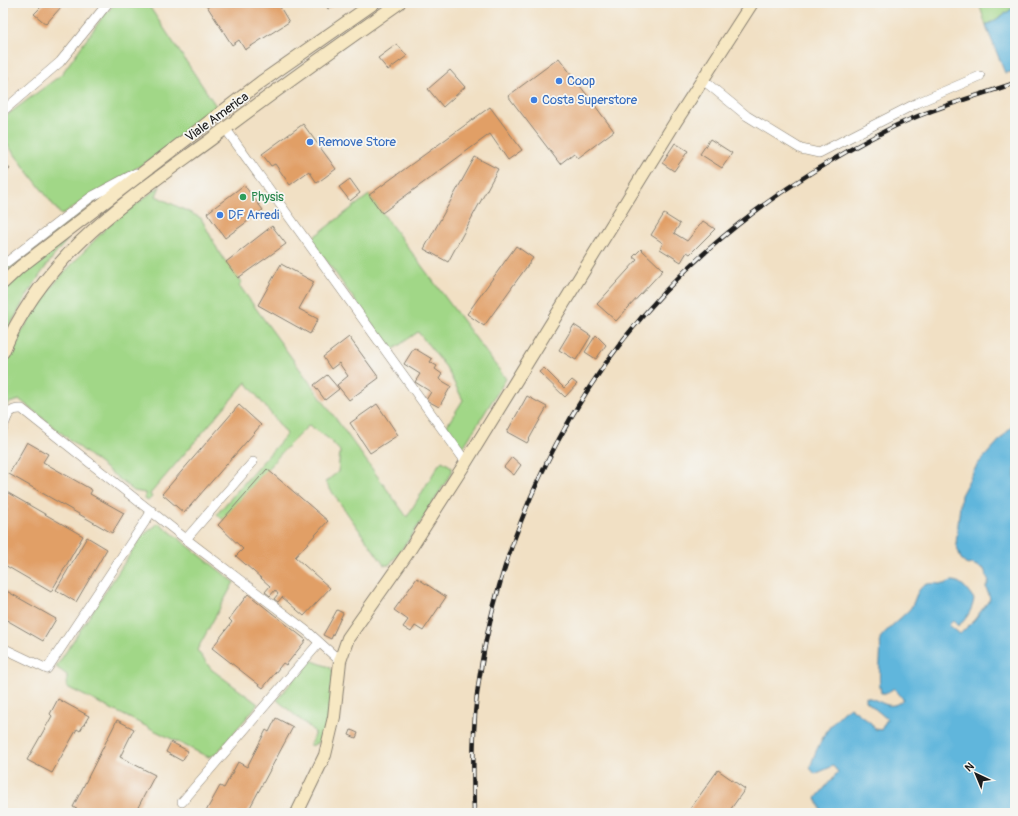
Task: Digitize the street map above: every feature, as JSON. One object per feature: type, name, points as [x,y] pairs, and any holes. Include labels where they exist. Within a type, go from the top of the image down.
[{"type":"main road","name":"Viale America","points":[[3,283],[20,267],[262,82],[374,3]]},
{"type":"main road","name":"Viale America","points":[[3,352],[16,326],[60,263],[95,226],[225,128],[399,3]]},
{"type":"main road","points":[[297,813],[325,754],[334,717],[340,661],[348,638],[358,621],[407,554],[466,462],[752,3]]},
{"type":"street","points":[[3,111],[60,62],[108,3]]},
{"type":"street","points":[[703,80],[747,116],[801,149],[819,153],[917,103],[980,76]]},
{"type":"street","points":[[225,128],[466,462]]},
{"type":"street","points":[[3,265],[91,197],[158,162]]},
{"type":"street","points":[[3,428],[8,413],[15,408],[22,409],[186,539],[308,632],[340,661]]},
{"type":"street","points":[[186,539],[253,462]]},
{"type":"street","points":[[3,648],[47,669],[152,511]]},
{"type":"street","points":[[182,802],[320,643]]},
{"type":"green space","points":[[116,3],[147,3],[218,109],[164,151],[61,215],[3,139],[3,118],[61,75],[104,15]]},
{"type":"green space","points":[[979,3],[1015,3],[1015,7],[986,26]]},
{"type":"green space","points":[[160,186],[156,196],[201,218],[220,254],[242,282],[239,285],[407,517],[439,464],[442,461],[452,467],[452,472],[422,520],[389,565],[384,565],[325,482],[338,472],[340,451],[329,439],[309,425],[284,450],[223,520],[217,514],[287,434],[246,382],[150,494],[152,497],[148,501],[145,499],[145,493],[134,491],[20,400],[9,403],[3,411],[3,370],[9,353],[41,300],[59,278],[109,225]]},
{"type":"green space","points":[[106,193],[3,274],[3,268],[91,200]]},
{"type":"green space","points":[[369,195],[506,379],[462,449],[446,427],[463,400],[446,367],[418,332],[391,351],[311,239]]},
{"type":"green space","points":[[68,239],[49,262],[32,287],[3,340],[3,290],[44,256]]},
{"type":"green space","points":[[159,523],[234,582],[197,650],[211,669],[258,704],[216,754],[208,757],[67,687],[67,675],[56,667],[142,536]]},
{"type":"green space","points":[[310,660],[329,667],[333,671],[332,702],[328,725],[324,735],[318,742],[310,746],[315,732],[277,700]]},
{"type":"water","points":[[1015,7],[1015,71],[1005,73],[986,26]]},
{"type":"water","points":[[1015,423],[1015,813],[825,813],[821,810],[816,798],[838,772],[833,766],[815,774],[810,768],[820,742],[830,726],[850,707],[871,723],[875,729],[881,730],[887,719],[866,701],[866,697],[890,705],[894,705],[903,699],[894,688],[887,693],[881,693],[879,679],[880,638],[909,610],[913,605],[918,591],[925,585],[956,581],[965,587],[974,599],[972,607],[964,620],[958,626],[953,621],[949,625],[960,634],[975,619],[990,599],[986,587],[989,582],[984,569],[972,564],[968,565],[961,559],[956,544],[961,495],[977,465]]},
{"type":"building","points":[[45,3],[59,3],[62,6],[46,24],[34,14]]},
{"type":"building","points":[[205,3],[283,3],[284,5],[280,7],[289,22],[245,50],[239,40],[232,45]]},
{"type":"building","points":[[296,3],[308,3],[300,8]]},
{"type":"building","points":[[324,3],[338,3],[328,9]]},
{"type":"building","points":[[397,44],[407,56],[388,70],[378,58]]},
{"type":"building","points":[[559,58],[614,131],[578,158],[574,153],[560,164],[508,96]]},
{"type":"building","points":[[450,70],[465,87],[443,107],[428,89]]},
{"type":"building","points":[[3,71],[9,78],[3,84]]},
{"type":"building","points":[[490,107],[522,150],[508,160],[490,134],[382,213],[369,195]]},
{"type":"building","points":[[303,124],[336,169],[317,183],[309,171],[290,185],[275,164],[271,166],[262,154]]},
{"type":"building","points":[[710,139],[732,153],[722,168],[700,154]]},
{"type":"building","points":[[675,143],[688,151],[674,171],[662,163]]},
{"type":"building","points":[[475,157],[498,169],[448,262],[424,249]]},
{"type":"building","points":[[3,160],[10,169],[3,175]]},
{"type":"building","points":[[350,179],[360,193],[350,201],[339,187]]},
{"type":"building","points":[[244,185],[263,210],[225,238],[207,213]]},
{"type":"building","points":[[664,214],[680,224],[674,233],[687,241],[703,221],[715,229],[690,254],[687,252],[681,262],[660,249],[663,243],[651,235]]},
{"type":"building","points":[[272,226],[286,244],[238,278],[226,262]]},
{"type":"building","points":[[516,246],[533,258],[484,326],[467,314]]},
{"type":"building","points":[[641,249],[663,270],[616,321],[597,304],[637,260],[633,257]]},
{"type":"building","points":[[281,264],[314,282],[299,309],[318,319],[310,334],[258,305]]},
{"type":"building","points":[[574,325],[591,336],[576,360],[559,350]]},
{"type":"building","points":[[596,335],[606,345],[596,359],[585,352]]},
{"type":"building","points":[[349,337],[379,378],[349,400],[337,385],[348,376],[339,363],[331,369],[323,357]]},
{"type":"building","points":[[414,348],[432,359],[430,362],[437,366],[435,369],[442,374],[439,379],[451,386],[439,407],[426,400],[431,392],[415,382],[420,374],[404,364]]},
{"type":"building","points":[[544,368],[564,388],[572,380],[577,384],[565,397],[539,372]]},
{"type":"building","points":[[327,375],[339,389],[325,400],[314,385]]},
{"type":"building","points":[[527,396],[547,407],[527,443],[507,432]]},
{"type":"building","points":[[377,404],[398,435],[370,453],[350,423]]},
{"type":"building","points":[[239,405],[261,425],[184,513],[162,494]]},
{"type":"building","points":[[27,442],[48,454],[43,462],[92,490],[90,494],[124,513],[112,533],[9,474]]},
{"type":"building","points":[[512,457],[521,465],[514,475],[504,467]]},
{"type":"building","points":[[267,469],[328,521],[295,557],[330,588],[304,616],[282,597],[278,602],[274,599],[278,594],[275,590],[270,596],[265,592],[270,586],[236,556],[243,549],[218,525]]},
{"type":"building","points":[[3,490],[83,536],[51,592],[3,564],[3,515],[8,507],[3,504]]},
{"type":"building","points":[[87,537],[107,549],[76,602],[56,590]]},
{"type":"building","points":[[417,578],[446,597],[423,631],[415,626],[411,632],[403,627],[408,620],[394,610]]},
{"type":"building","points":[[3,589],[56,619],[43,641],[3,618]]},
{"type":"building","points":[[248,594],[306,640],[286,665],[283,663],[263,688],[212,648],[232,622],[229,619]]},
{"type":"building","points":[[337,610],[343,613],[331,639],[323,635]]},
{"type":"building","points":[[58,699],[89,716],[80,731],[77,729],[52,773],[27,760],[52,716],[50,714]]},
{"type":"building","points":[[276,718],[293,727],[247,813],[205,813],[220,786],[224,788],[238,762],[247,767],[266,730],[269,732]]},
{"type":"building","points":[[117,720],[134,729],[120,757],[155,775],[135,813],[84,813],[73,807]]},
{"type":"building","points":[[351,730],[358,733],[356,738],[349,735]]},
{"type":"building","points":[[171,742],[188,751],[182,761],[166,752]]},
{"type":"building","points":[[718,770],[745,789],[728,813],[696,813],[690,809]]},
{"type":"railway","points":[[474,813],[473,780],[475,713],[479,680],[491,619],[507,559],[529,501],[556,444],[588,390],[624,339],[664,292],[709,249],[750,215],[793,184],[838,156],[885,131],[916,117],[1015,83]]},
{"type":"place","name":"Coop","points":[[559,81]]},
{"type":"place","name":"Costa Superstore","points":[[534,100]]},
{"type":"place","name":"Remove Store","points":[[310,142]]},
{"type":"place","name":"Physis","points":[[243,197]]},
{"type":"place","name":"DF Arredi","points":[[220,215]]}]
